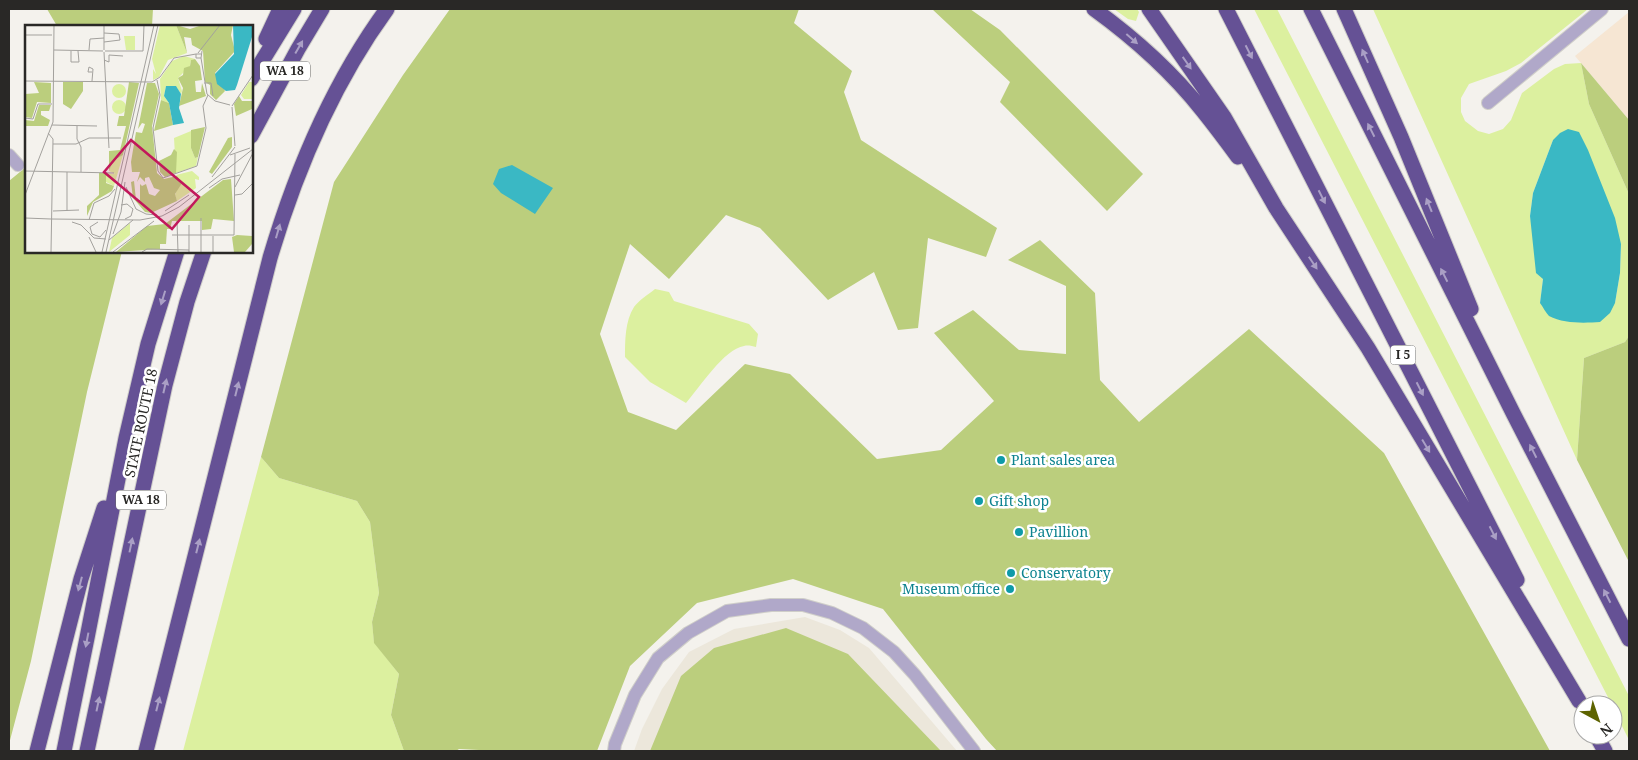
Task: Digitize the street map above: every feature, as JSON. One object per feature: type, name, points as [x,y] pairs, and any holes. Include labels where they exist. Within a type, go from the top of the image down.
[{"type":"highway","points":[[252,73],[280,9]]},
{"type":"highway","name":"WA 18","points":[[252,77],[294,9]]},
{"type":"highway","name":"WA 18","points":[[252,134],[298,48],[322,9]]},
{"type":"highway","points":[[146,751],[280,223],[308,150],[325,114],[378,22],[389,9]]},
{"type":"highway","points":[[1094,9],[1124,32],[1172,77],[1202,110],[1276,208]]},
{"type":"highway","points":[[1149,9],[1224,117],[1276,208],[1368,348],[1575,695]]},
{"type":"highway","name":"I 5","points":[[1226,9],[1576,695]]},
{"type":"highway","points":[[1311,9],[1513,413],[1629,639]]},
{"type":"highway","points":[[1344,9],[1401,137],[1513,413]]},
{"type":"highway","name":"STATE ROUTE 18","points":[[64,751],[126,438],[148,344],[177,252]]},
{"type":"highway","name":"STATE ROUTE 18","points":[[88,751],[164,385],[187,302],[204,252]]},
{"type":"highway","points":[[37,751],[81,580],[126,438]]},
{"type":"street","points":[[1488,103],[1602,9]]},
{"type":"street","points":[[9,154],[18,165]]},
{"type":"street","points":[[614,751],[615,744],[635,695],[658,658],[688,633],[727,611],[771,605],[803,605],[832,613],[863,628],[894,652],[974,751]]},
{"type":"shaded area","points":[[1629,12],[1629,120],[1575,56]]},
{"type":"shaded area","points":[[805,617],[840,630],[869,648],[957,751],[634,751],[642,729],[662,689],[689,652],[734,629]]},
{"type":"green space","points":[[47,9],[153,9],[152,25],[56,25]]},
{"type":"green space","points":[[450,9],[799,9],[794,23],[852,71],[844,92],[861,140],[997,228],[986,257],[928,238],[918,328],[898,330],[874,272],[828,300],[760,228],[726,215],[669,279],[630,244],[600,334],[628,412],[676,430],[745,364],[790,374],[877,459],[941,450],[994,401],[934,333],[973,310],[1019,350],[1066,354],[1066,286],[1008,260],[1040,240],[1095,293],[1100,380],[1139,422],[1249,329],[1384,453],[1550,751],[997,751],[883,609],[793,579],[697,603],[630,666],[597,751],[459,749],[456,751],[404,751],[391,715],[399,674],[374,643],[372,622],[379,593],[370,522],[357,501],[279,478],[261,457],[334,182],[403,75]]},
{"type":"green space","points":[[932,9],[970,9],[1000,30],[1143,174],[1107,211],[1000,102],[1010,82]]},
{"type":"green space","points":[[1114,9],[1137,9],[1139,12],[1136,21],[1128,19]]},
{"type":"green space","points":[[1254,9],[1277,9],[1629,696],[1629,740],[1623,728],[1623,695],[1607,695]]},
{"type":"green space","points":[[1373,9],[1588,9],[1521,63],[1506,71],[1469,84],[1461,98],[1461,112],[1465,121],[1478,131],[1489,134],[1503,129],[1511,120],[1522,93],[1554,69],[1565,64],[1581,63],[1589,104],[1629,194],[1629,336],[1625,342],[1584,358],[1577,460]],"holes":[[[1553,140],[1621,244],[1620,273],[1615,303],[1540,303],[1543,279],[1530,216],[1533,193]]]},
{"type":"green space","points":[[1581,63],[1629,120],[1629,194],[1589,104]]},
{"type":"green space","points":[[25,168],[25,252],[122,252],[87,392],[31,661],[9,744],[9,181]]},
{"type":"green space","points":[[655,289],[669,292],[674,301],[749,324],[758,334],[756,347],[744,346],[728,354],[686,403],[650,382],[625,357],[626,331],[631,313],[639,302]]},
{"type":"green space","points":[[1629,336],[1629,562],[1577,460],[1584,358],[1625,342]]},
{"type":"green space","points":[[261,457],[279,478],[357,501],[370,522],[379,593],[372,622],[374,642],[399,674],[391,715],[404,751],[183,751]]},
{"type":"green space","points":[[786,628],[848,654],[941,751],[650,751],[681,676],[714,648]]},
{"type":"water","points":[[1568,129],[1579,132],[1588,150],[1615,218],[1621,244],[1620,273],[1615,303],[1610,313],[1600,322],[1588,323],[1555,319],[1549,316],[1540,303],[1543,279],[1536,273],[1530,216],[1533,193],[1553,140],[1560,133]]},
{"type":"water","points":[[512,165],[553,188],[535,214],[501,193],[493,184],[499,169]]},
{"type":"place","name":"Plant sales area","points":[[1001,460]]},
{"type":"place","name":"Gift shop","points":[[979,501]]},
{"type":"place","name":"Pavillion","points":[[1019,532]]},
{"type":"place","name":"Conservatory","points":[[1011,573]]},
{"type":"place","name":"Museum office","points":[[1010,589]]}]
